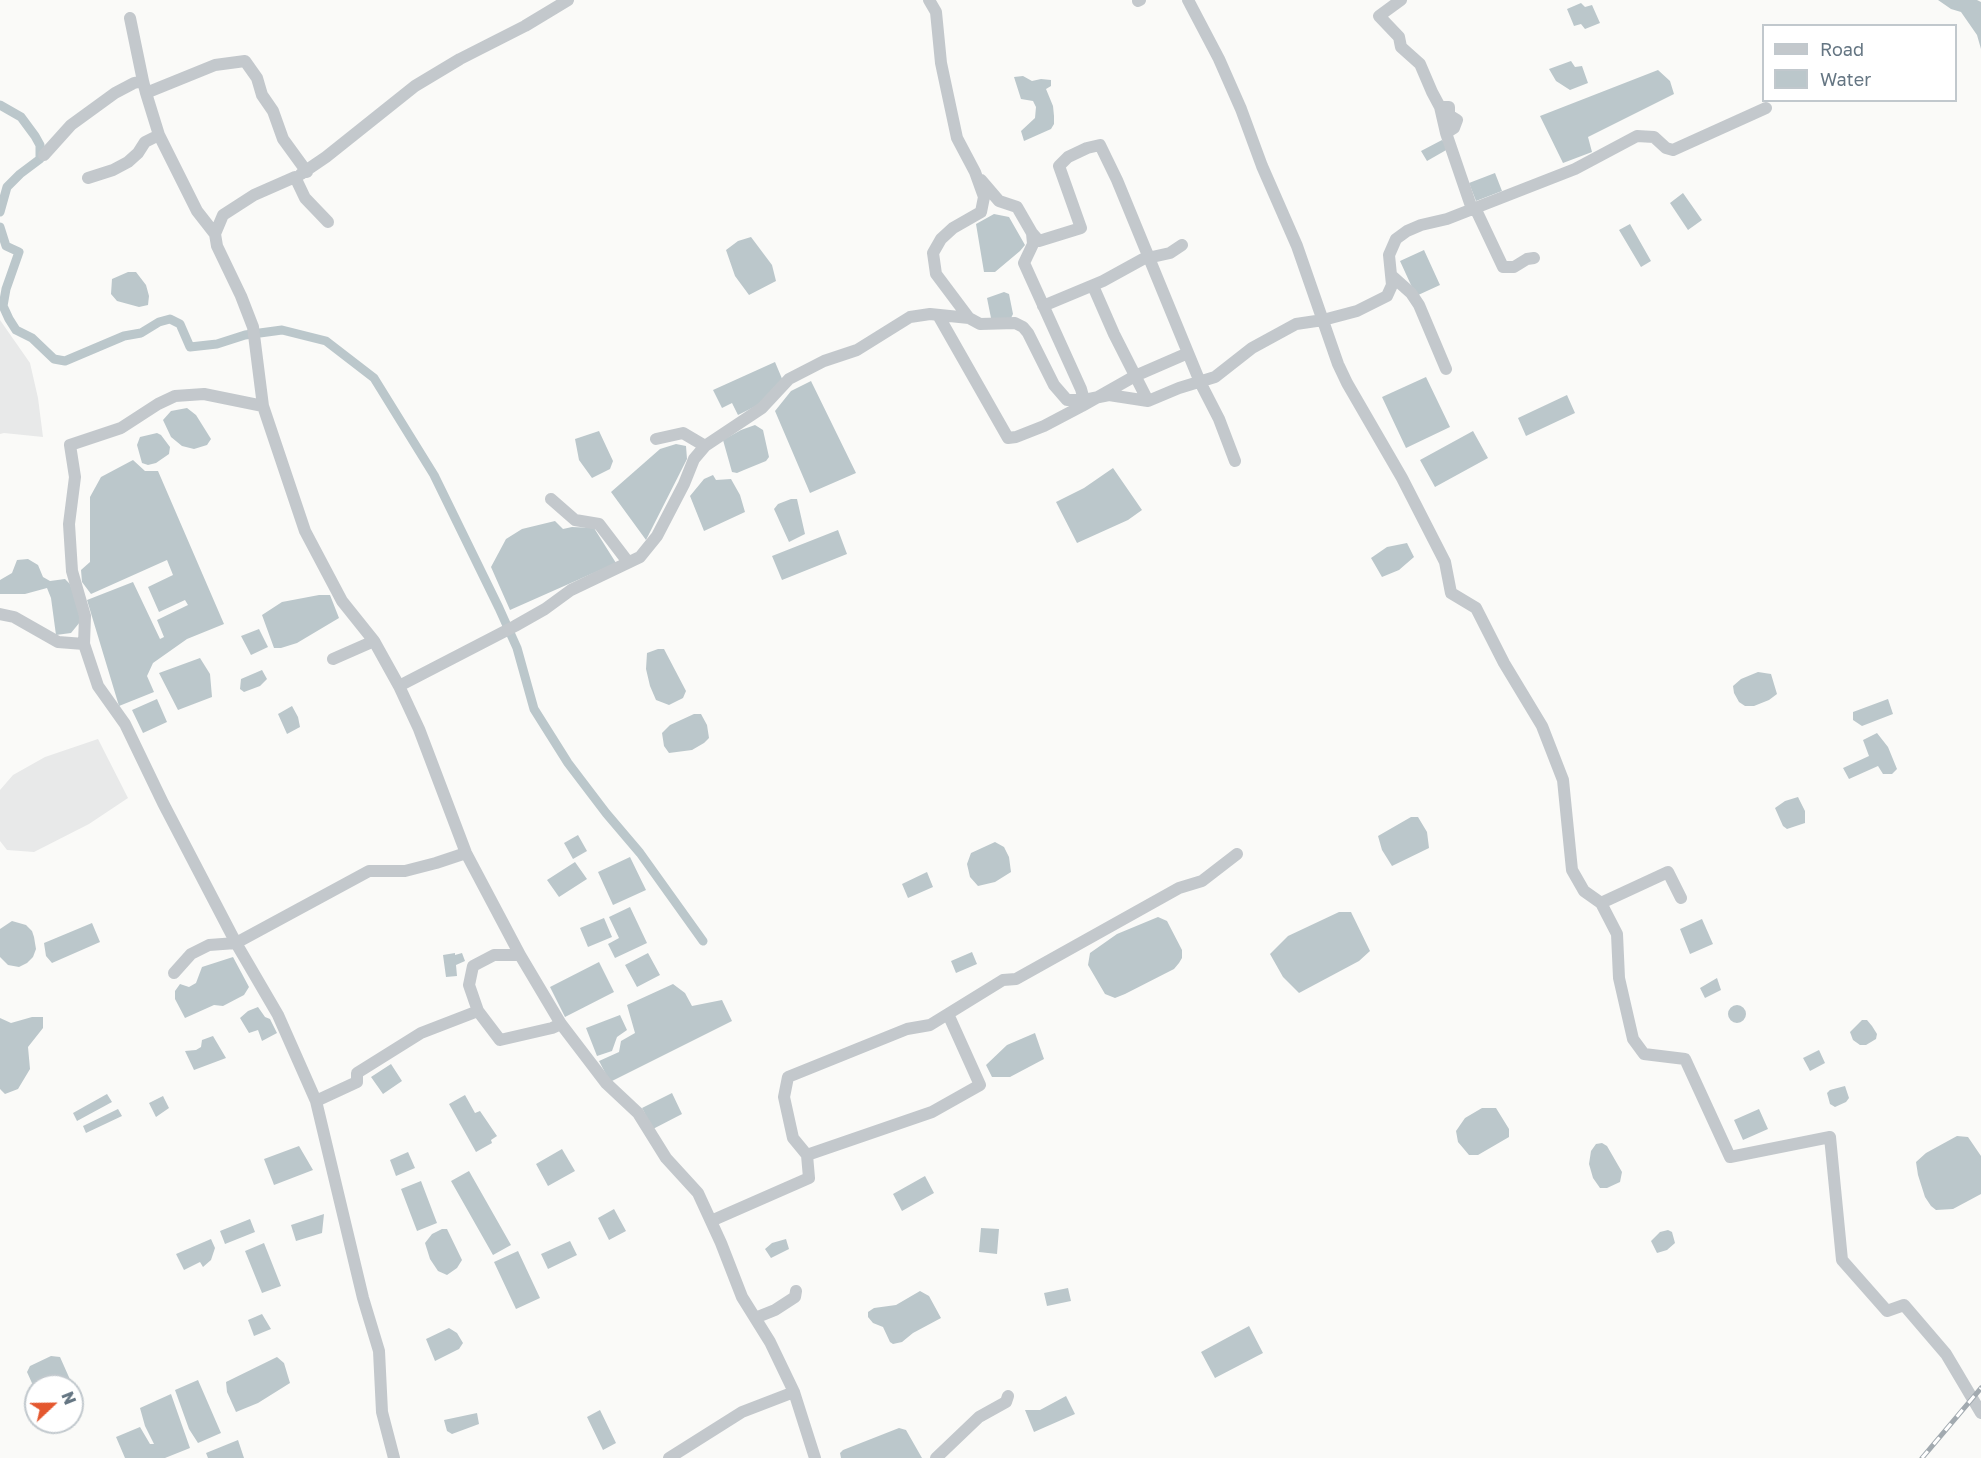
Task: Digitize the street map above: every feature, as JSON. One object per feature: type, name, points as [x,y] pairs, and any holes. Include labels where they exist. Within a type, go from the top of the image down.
[{"type":"street","points":[[215,234],[222,215],[254,195],[307,172],[416,86],[460,59],[525,26],[568,0]]},
{"type":"street","points":[[929,0],[936,12],[941,63],[957,138],[975,172],[984,196],[981,212],[941,239],[933,253],[936,274],[969,318]]},
{"type":"street","points":[[1188,0],[1219,59],[1241,109],[1262,166],[1297,246],[1338,364],[1347,383],[1402,478],[1445,562],[1451,593],[1476,608],[1504,663],[1542,726],[1563,780],[1572,870],[1584,891],[1601,903],[1617,934],[1619,978],[1633,1039],[1644,1054],[1685,1059],[1730,1157],[1830,1137],[1842,1260],[1887,1311],[1904,1305],[1946,1354],[1981,1413]]},
{"type":"street","points":[[1401,0],[1379,16],[1399,37],[1401,47],[1420,64],[1440,107],[1446,133],[1472,209],[1477,212],[1503,267],[1515,267],[1527,259],[1534,258]]},
{"type":"street","points":[[130,18],[144,87],[159,135],[197,211],[215,234],[217,246],[241,296],[255,333],[263,406],[305,531],[342,601],[374,641],[399,686],[419,729],[466,853],[520,955],[561,1024],[606,1083],[638,1113],[666,1158],[698,1193],[742,1297],[770,1342],[794,1392],[815,1458]]},
{"type":"street","points":[[44,155],[71,124],[115,93],[144,87],[215,65],[245,61],[257,78],[262,95],[273,111],[283,139],[307,172]]},
{"type":"street","points":[[399,686],[545,609],[572,590],[640,557],[657,536],[684,484],[694,459],[705,446],[762,408],[789,380],[825,361],[857,350],[910,317],[938,315],[969,318],[980,324],[1016,323],[1028,333],[1054,386],[1067,400],[1109,395],[1148,401],[1215,377],[1252,348],[1296,324],[1357,311],[1387,296],[1392,285],[1389,255],[1396,239],[1407,231],[1447,219],[1575,169],[1637,136],[1654,136],[1666,148],[1673,150],[1766,108]]},
{"type":"street","points":[[88,178],[128,162],[145,142],[159,135]]},
{"type":"street","points":[[975,172],[999,201],[1017,207],[1039,241],[1081,228],[1059,166],[1068,157],[1100,145],[1117,180],[1235,461]]},
{"type":"street","points":[[295,177],[305,198],[328,222]]},
{"type":"street","points":[[1032,233],[1033,244],[1024,263],[1082,389],[1090,399]]},
{"type":"street","points":[[1044,306],[1093,286],[1148,258],[1170,253],[1182,245]]},
{"type":"street","points":[[1392,276],[1411,293],[1419,305],[1446,369]]},
{"type":"street","points":[[1093,286],[1148,401]]},
{"type":"street","points":[[938,315],[1008,438],[1044,426],[1135,376],[1188,353]]},
{"type":"street","points":[[263,406],[204,394],[175,396],[121,428],[70,445],[75,477],[69,524],[72,571],[85,616],[84,644],[98,686],[125,724],[163,803],[236,943],[278,1015],[316,1101],[363,1298],[379,1351],[382,1412],[394,1458]]},
{"type":"street","points":[[656,439],[683,433],[705,446]]},
{"type":"street","points":[[551,499],[574,520],[599,524],[628,562]]},
{"type":"street","points":[[0,614],[14,617],[58,642],[84,644]]},
{"type":"street","points":[[333,659],[374,641]]},
{"type":"street","points":[[174,974],[191,954],[209,945],[236,943],[369,872],[405,871],[466,853]]},
{"type":"street","points":[[711,1221],[809,1178],[807,1155],[793,1138],[784,1097],[788,1077],[907,1029],[930,1024],[1003,980],[1016,979],[1179,888],[1202,881],[1237,854]]},
{"type":"street","points":[[1601,903],[1668,872],[1681,898]]},
{"type":"street","points":[[520,955],[494,955],[473,966],[469,985],[478,1011],[500,1040],[561,1024]]},
{"type":"street","points":[[316,1101],[357,1082],[357,1073],[421,1033],[478,1011]]},
{"type":"street","points":[[807,1155],[932,1112],[980,1085],[948,1014]]},
{"type":"street","points":[[755,1318],[775,1310],[795,1297],[796,1291]]},
{"type":"street","points":[[669,1458],[742,1412],[794,1392]]},
{"type":"street","points":[[936,1458],[979,1417],[1005,1402],[1008,1396]]},
{"type":"shaded area","points":[[0,320],[30,363],[38,398],[43,437],[0,434]]},
{"type":"shaded area","points":[[98,739],[128,798],[89,824],[34,852],[7,850],[0,841],[0,790],[13,775],[45,757]]},
{"type":"water","points":[[1938,0],[1977,0],[1981,2],[1981,49],[1977,35],[1961,12],[1951,9]]},
{"type":"water","points":[[1581,3],[1585,7],[1592,5],[1600,23],[1585,29],[1581,24],[1574,26],[1567,9]]},
{"type":"water","points":[[1571,61],[1575,67],[1582,66],[1588,83],[1570,90],[1556,81],[1549,69]]},
{"type":"water","points":[[1658,70],[1670,81],[1674,94],[1588,137],[1592,152],[1563,163],[1540,116]]},
{"type":"water","points":[[1023,76],[1032,81],[1051,80],[1051,86],[1046,89],[1053,106],[1054,116],[1051,129],[1024,141],[1021,131],[1035,118],[1036,107],[1033,101],[1021,99],[1014,77]]},
{"type":"water","points":[[1442,140],[1448,149],[1427,161],[1421,151]]},
{"type":"water","points":[[1495,173],[1502,191],[1476,201],[1469,183]]},
{"type":"water","points":[[1683,193],[1702,220],[1688,230],[1670,203]]},
{"type":"water","points":[[994,214],[1009,217],[1025,245],[995,272],[984,272],[976,224]]},
{"type":"water","points":[[1630,224],[1651,261],[1641,267],[1619,230]]},
{"type":"water","points":[[751,237],[772,265],[776,281],[749,295],[735,276],[726,250],[738,241]]},
{"type":"water","points":[[1424,250],[1440,285],[1416,296],[1400,261]]},
{"type":"water","points":[[128,272],[136,272],[146,285],[149,296],[148,305],[139,307],[117,301],[111,294],[112,279]]},
{"type":"water","points":[[1004,292],[1009,294],[1013,314],[1010,320],[991,318],[987,298]]},
{"type":"water","points":[[775,362],[783,381],[758,405],[738,415],[732,403],[722,408],[713,390]]},
{"type":"water","points":[[1426,377],[1450,427],[1406,448],[1382,397]]},
{"type":"water","points":[[811,381],[856,473],[810,493],[775,411],[791,391]]},
{"type":"water","points":[[1567,395],[1575,413],[1526,436],[1518,418]]},
{"type":"water","points":[[187,408],[196,415],[211,439],[207,445],[194,449],[182,446],[171,437],[163,420],[171,411]]},
{"type":"water","points":[[755,425],[763,430],[769,457],[766,461],[737,473],[732,472],[723,440]]},
{"type":"water","points":[[599,431],[613,461],[610,469],[592,478],[579,460],[575,439]]},
{"type":"water","points":[[1473,431],[1488,458],[1435,487],[1420,460]]},
{"type":"water","points":[[157,433],[170,447],[169,454],[156,463],[148,465],[142,463],[137,445],[140,437]]},
{"type":"water","points":[[676,444],[686,446],[687,459],[646,540],[611,492],[660,449]]},
{"type":"water","points":[[133,460],[145,471],[158,471],[224,624],[187,639],[153,663],[147,676],[154,692],[119,706],[87,600],[133,582],[160,639],[164,637],[157,620],[188,605],[185,600],[159,612],[148,587],[173,575],[167,560],[91,594],[82,582],[81,570],[90,562],[90,497],[101,477]]},
{"type":"water","points":[[1113,468],[1142,510],[1128,520],[1077,543],[1056,502],[1084,488]]},
{"type":"water","points":[[713,475],[716,480],[731,479],[740,495],[745,512],[704,531],[690,496],[704,479]]},
{"type":"water","points":[[797,499],[805,534],[789,542],[774,509],[778,504]]},
{"type":"water","points":[[555,521],[563,529],[594,528],[616,563],[510,610],[491,567],[506,539],[522,529]]},
{"type":"water","points":[[838,530],[847,554],[782,580],[772,556]]},
{"type":"water","points":[[1407,543],[1414,557],[1399,570],[1382,577],[1371,558],[1387,547]]},
{"type":"water","points":[[28,559],[38,565],[43,577],[50,581],[65,579],[70,584],[80,622],[71,633],[56,635],[51,598],[47,588],[25,594],[0,594],[0,580],[12,573],[17,560]]},
{"type":"water","points":[[330,595],[339,618],[297,643],[274,648],[262,615],[282,602]]},
{"type":"water","points":[[259,629],[268,647],[251,655],[241,636]]},
{"type":"water","points":[[664,649],[686,691],[683,698],[669,705],[656,700],[646,669],[647,653]]},
{"type":"water","points":[[200,658],[210,674],[212,697],[178,710],[159,673]]},
{"type":"water","points":[[262,670],[267,679],[260,686],[244,692],[240,689],[241,679]]},
{"type":"water","points":[[1758,672],[1771,674],[1777,694],[1754,706],[1745,706],[1739,702],[1733,686],[1741,679]]},
{"type":"water","points":[[157,699],[167,722],[143,733],[132,710]]},
{"type":"water","points":[[1888,699],[1893,714],[1862,726],[1853,720],[1853,712]]},
{"type":"water","points":[[292,706],[300,727],[287,734],[278,714]]},
{"type":"water","points":[[694,714],[701,714],[707,725],[709,738],[692,750],[669,753],[664,746],[662,733],[670,725]]},
{"type":"water","points":[[1877,733],[1888,747],[1897,769],[1892,774],[1883,774],[1878,766],[1849,779],[1843,768],[1869,756],[1863,740]]},
{"type":"water","points":[[1798,797],[1805,811],[1805,823],[1787,829],[1783,826],[1775,808],[1785,801]]},
{"type":"water","points":[[1411,817],[1418,817],[1427,832],[1429,848],[1392,866],[1382,850],[1378,836]]},
{"type":"water","points":[[578,835],[587,851],[573,859],[564,843]]},
{"type":"water","points":[[995,842],[1004,847],[1009,857],[1011,872],[995,882],[978,886],[970,877],[967,864],[971,853]]},
{"type":"water","points":[[630,857],[646,890],[613,905],[598,872]]},
{"type":"water","points":[[575,862],[587,879],[559,897],[547,880]]},
{"type":"water","points":[[927,872],[933,887],[908,898],[902,884]]},
{"type":"water","points":[[630,907],[647,943],[615,958],[608,944],[619,938],[609,917]]},
{"type":"water","points":[[1339,912],[1351,912],[1370,951],[1359,961],[1299,993],[1283,977],[1270,954],[1288,936]]},
{"type":"water","points":[[1158,917],[1167,921],[1182,950],[1179,963],[1174,969],[1125,994],[1115,998],[1105,994],[1088,965],[1090,953],[1117,934]]},
{"type":"water","points":[[604,918],[612,937],[588,947],[580,928]]},
{"type":"water","points":[[1702,919],[1713,944],[1690,954],[1680,929]]},
{"type":"water","points":[[12,921],[26,925],[32,931],[36,949],[33,957],[19,967],[8,965],[0,957],[0,929]]},
{"type":"water","points":[[92,923],[100,942],[52,963],[46,956],[44,943]]},
{"type":"water","points":[[972,952],[977,964],[956,973],[951,961]]},
{"type":"water","points":[[455,953],[455,955],[462,953],[465,961],[456,965],[457,976],[446,977],[443,955]]},
{"type":"water","points":[[648,953],[660,975],[637,987],[625,965]]},
{"type":"water","points":[[233,957],[249,987],[244,995],[223,1006],[214,1005],[185,1018],[175,999],[175,991],[180,984],[189,987],[196,983],[202,967]]},
{"type":"water","points":[[599,962],[614,992],[565,1017],[550,987]]},
{"type":"water","points":[[1717,978],[1721,990],[1705,998],[1700,988]]},
{"type":"water","points":[[673,984],[685,993],[692,1006],[722,1000],[732,1021],[610,1082],[599,1061],[619,1052],[621,1041],[635,1033],[627,1005]]},
{"type":"water","points":[[1733,1005],[1741,1005],[1746,1010],[1744,1021],[1733,1023],[1728,1018],[1728,1010]]},
{"type":"water","points":[[258,1007],[265,1017],[270,1019],[277,1033],[262,1041],[258,1030],[249,1033],[240,1018],[248,1011]]},
{"type":"water","points":[[620,1015],[627,1030],[617,1037],[612,1051],[597,1056],[586,1028]]},
{"type":"water","points":[[32,1017],[43,1017],[43,1028],[28,1047],[30,1069],[18,1089],[5,1094],[0,1089],[0,1018],[11,1023]]},
{"type":"water","points":[[1862,1020],[1867,1020],[1877,1034],[1876,1039],[1866,1045],[1860,1045],[1853,1040],[1850,1032]]},
{"type":"water","points":[[1035,1033],[1044,1059],[1010,1077],[992,1077],[986,1065],[1007,1045]]},
{"type":"water","points":[[213,1036],[226,1058],[194,1070],[185,1051],[196,1050],[201,1047],[202,1040]]},
{"type":"water","points":[[1819,1050],[1825,1063],[1810,1071],[1803,1058]]},
{"type":"water","points":[[391,1064],[402,1081],[383,1094],[371,1077]]},
{"type":"water","points":[[1845,1086],[1849,1098],[1846,1102],[1835,1107],[1830,1104],[1827,1093]]},
{"type":"water","points":[[672,1093],[682,1114],[653,1129],[642,1108]]},
{"type":"water","points":[[107,1094],[112,1102],[77,1121],[73,1113]]},
{"type":"water","points":[[465,1095],[475,1113],[480,1111],[497,1136],[491,1140],[492,1143],[476,1152],[449,1104]]},
{"type":"water","points":[[163,1096],[169,1108],[156,1117],[149,1103]]},
{"type":"water","points":[[1482,1108],[1496,1108],[1509,1129],[1509,1137],[1478,1155],[1469,1155],[1458,1142],[1456,1131],[1465,1118]]},
{"type":"water","points":[[118,1109],[122,1116],[86,1133],[83,1126]]},
{"type":"water","points":[[1759,1109],[1768,1129],[1743,1140],[1734,1120]]},
{"type":"water","points":[[1957,1136],[1968,1137],[1981,1156],[1981,1194],[1953,1209],[1936,1210],[1925,1197],[1916,1162],[1926,1153]]},
{"type":"water","points":[[1602,1143],[1607,1146],[1622,1172],[1620,1182],[1607,1188],[1600,1188],[1593,1178],[1589,1164],[1591,1151],[1596,1144]]},
{"type":"water","points":[[299,1146],[313,1170],[274,1185],[264,1159]]},
{"type":"water","points":[[562,1149],[575,1171],[548,1186],[536,1164]]},
{"type":"water","points":[[408,1152],[415,1168],[396,1176],[390,1160]]},
{"type":"water","points":[[469,1171],[511,1245],[493,1255],[451,1181]]},
{"type":"water","points":[[925,1176],[934,1193],[902,1211],[893,1194]]},
{"type":"water","points":[[421,1181],[437,1223],[417,1231],[401,1189]]},
{"type":"water","points":[[614,1209],[626,1231],[609,1240],[598,1218]]},
{"type":"water","points":[[324,1214],[322,1233],[296,1241],[291,1225]]},
{"type":"water","points":[[250,1219],[255,1232],[225,1244],[220,1231]]},
{"type":"water","points":[[981,1228],[999,1229],[997,1254],[979,1252]]},
{"type":"water","points":[[447,1229],[462,1260],[457,1268],[447,1275],[438,1271],[430,1259],[425,1243],[432,1234]]},
{"type":"water","points":[[1668,1230],[1672,1232],[1675,1243],[1667,1250],[1657,1253],[1651,1241],[1660,1232]]},
{"type":"water","points":[[211,1239],[215,1248],[211,1260],[203,1267],[200,1262],[184,1270],[176,1254]]},
{"type":"water","points":[[786,1239],[789,1249],[771,1258],[765,1249],[772,1243]]},
{"type":"water","points":[[570,1241],[577,1255],[548,1269],[541,1254]]},
{"type":"water","points":[[264,1243],[281,1286],[262,1293],[245,1251]]},
{"type":"water","points":[[518,1251],[540,1298],[516,1309],[494,1262]]},
{"type":"water","points":[[1068,1288],[1071,1301],[1047,1306],[1044,1293]]},
{"type":"water","points":[[920,1291],[929,1296],[941,1318],[913,1333],[902,1342],[893,1344],[883,1327],[873,1323],[868,1317],[868,1312],[874,1308],[896,1305]]},
{"type":"water","points":[[262,1314],[271,1329],[254,1336],[248,1320]]},
{"type":"water","points":[[1249,1326],[1263,1353],[1215,1378],[1201,1352]]},
{"type":"water","points":[[449,1328],[457,1333],[463,1343],[459,1349],[435,1361],[426,1339]]},
{"type":"water","points":[[51,1356],[60,1357],[68,1374],[28,1374],[30,1366]]},
{"type":"water","points":[[277,1357],[284,1363],[290,1383],[258,1403],[236,1412],[227,1392],[226,1382]]},
{"type":"water","points":[[198,1380],[221,1433],[198,1443],[189,1429],[175,1390]]},
{"type":"water","points":[[171,1394],[190,1448],[165,1458],[125,1458],[116,1437],[140,1427],[150,1444],[154,1444],[145,1426],[140,1408]]},
{"type":"water","points":[[1066,1396],[1075,1414],[1034,1432],[1025,1410],[1040,1410]]},
{"type":"water","points":[[600,1410],[616,1443],[603,1450],[587,1417]]},
{"type":"water","points":[[477,1413],[479,1424],[452,1434],[447,1431],[444,1420]]},
{"type":"water","points":[[899,1428],[906,1430],[922,1458],[841,1458],[840,1453],[843,1450]]},
{"type":"water","points":[[238,1440],[244,1458],[208,1458],[206,1453]]},
{"type":"waterway","points":[[0,105],[21,117],[40,145],[40,159],[7,187],[0,212]]},
{"type":"waterway","points":[[0,227],[6,246],[19,252],[6,289],[3,306],[16,330],[32,338],[54,359],[65,361],[124,336],[141,333],[159,322],[170,319],[180,324],[190,347],[217,344],[245,335],[282,330],[326,341],[374,378],[434,475],[499,608],[517,648],[534,709],[568,763],[640,853],[703,941]]},
{"type":"railway","points":[[1922,1458],[1981,1388]]}]
